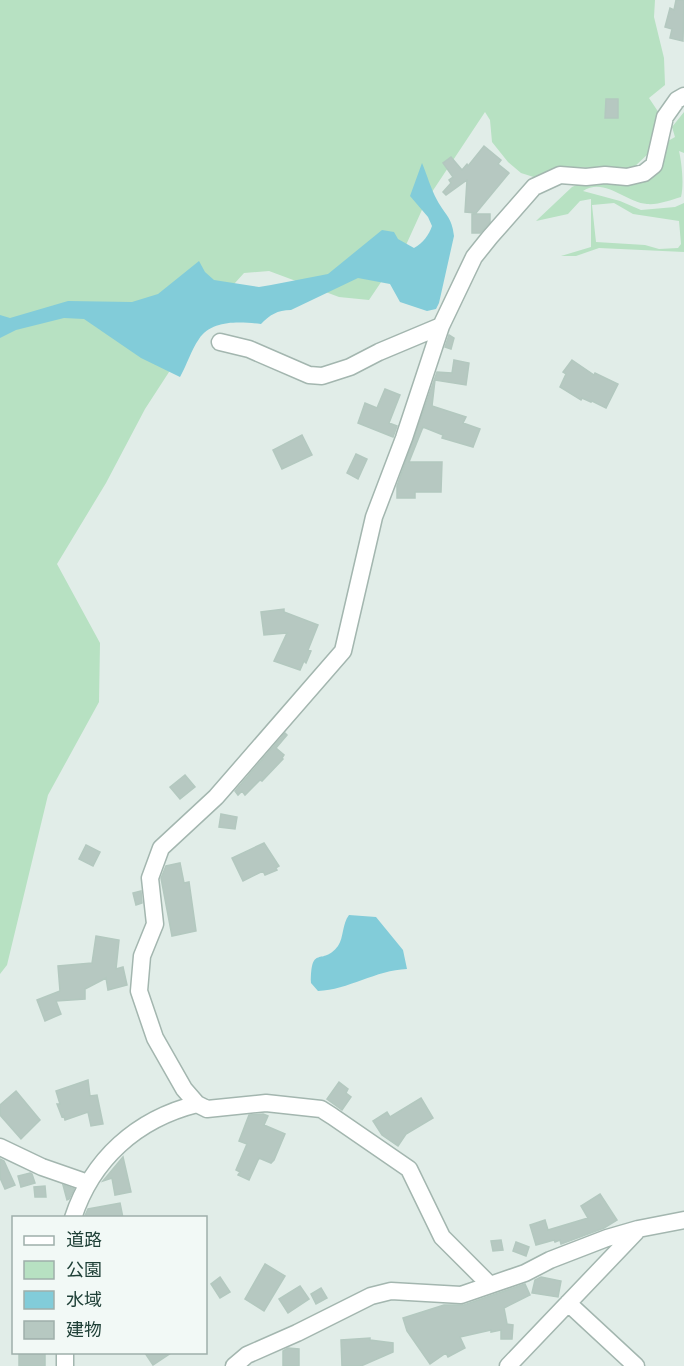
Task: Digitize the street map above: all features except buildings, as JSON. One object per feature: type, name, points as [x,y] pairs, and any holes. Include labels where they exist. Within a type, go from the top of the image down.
[{"type":"street","points":[[489,1284],[442,1237],[410,1169],[332,1116],[321,1109],[266,1103],[207,1109],[197,1104],[184,1089],[155,1038],[139,991],[142,956],[155,924],[150,878],[160,848],[216,797],[343,651],[374,518],[404,438],[441,326],[474,257],[534,187],[560,175],[627,177],[644,173],[654,165],[665,117],[677,100],[684,96]]},
{"type":"street","points":[[220,342],[249,349],[309,375],[322,376],[350,367],[441,326]]},
{"type":"street","points":[[74,1216],[80,1197],[102,1161],[131,1134],[180,1108],[197,1104]]},
{"type":"street","points":[[0,1147],[42,1167],[88,1184]]},
{"type":"street","points":[[234,1366],[247,1355],[371,1296],[391,1291],[461,1294],[525,1273],[550,1260],[607,1238],[684,1220]]},
{"type":"street","points":[[508,1366],[638,1229]]},
{"type":"street","points":[[567,1303],[636,1366]]},
{"type":"green space","points":[[0,0],[655,0],[654,17],[664,58],[665,85],[649,98],[661,116],[650,152],[631,170],[572,167],[543,180],[521,173],[508,162],[492,142],[490,120],[485,112],[426,201],[406,245],[369,300],[339,297],[269,271],[244,273],[206,315],[145,409],[106,483],[57,564],[100,643],[99,702],[48,795],[7,965],[0,974]]},
{"type":"green space","points":[[684,112],[684,153],[679,151],[682,174],[681,197],[647,204],[599,187],[591,187],[583,191],[620,201],[641,210],[675,207],[684,203],[684,252],[599,248],[576,256],[561,256],[591,247],[591,199],[580,201],[568,214],[536,221],[572,187],[581,183],[643,178],[668,141],[675,137],[672,127]],"holes":[[[614,203],[633,214],[679,221],[681,244],[678,248],[659,249],[645,245],[596,242],[592,205]]]},
{"type":"water","points":[[422,163],[435,196],[450,220],[454,236],[436,309],[427,311],[400,302],[390,284],[358,278],[291,310],[274,314],[261,324],[227,323],[211,328],[196,343],[180,377],[141,358],[84,319],[64,318],[16,330],[0,338],[0,315],[10,318],[68,301],[132,302],[158,294],[199,261],[205,272],[214,280],[259,287],[328,274],[382,230],[394,232],[398,239],[414,248],[425,239],[432,226],[428,217],[410,196]]},
{"type":"water","points":[[349,915],[376,917],[403,950],[407,969],[318,991],[311,983],[313,963],[315,959],[327,955],[338,946]]}]
